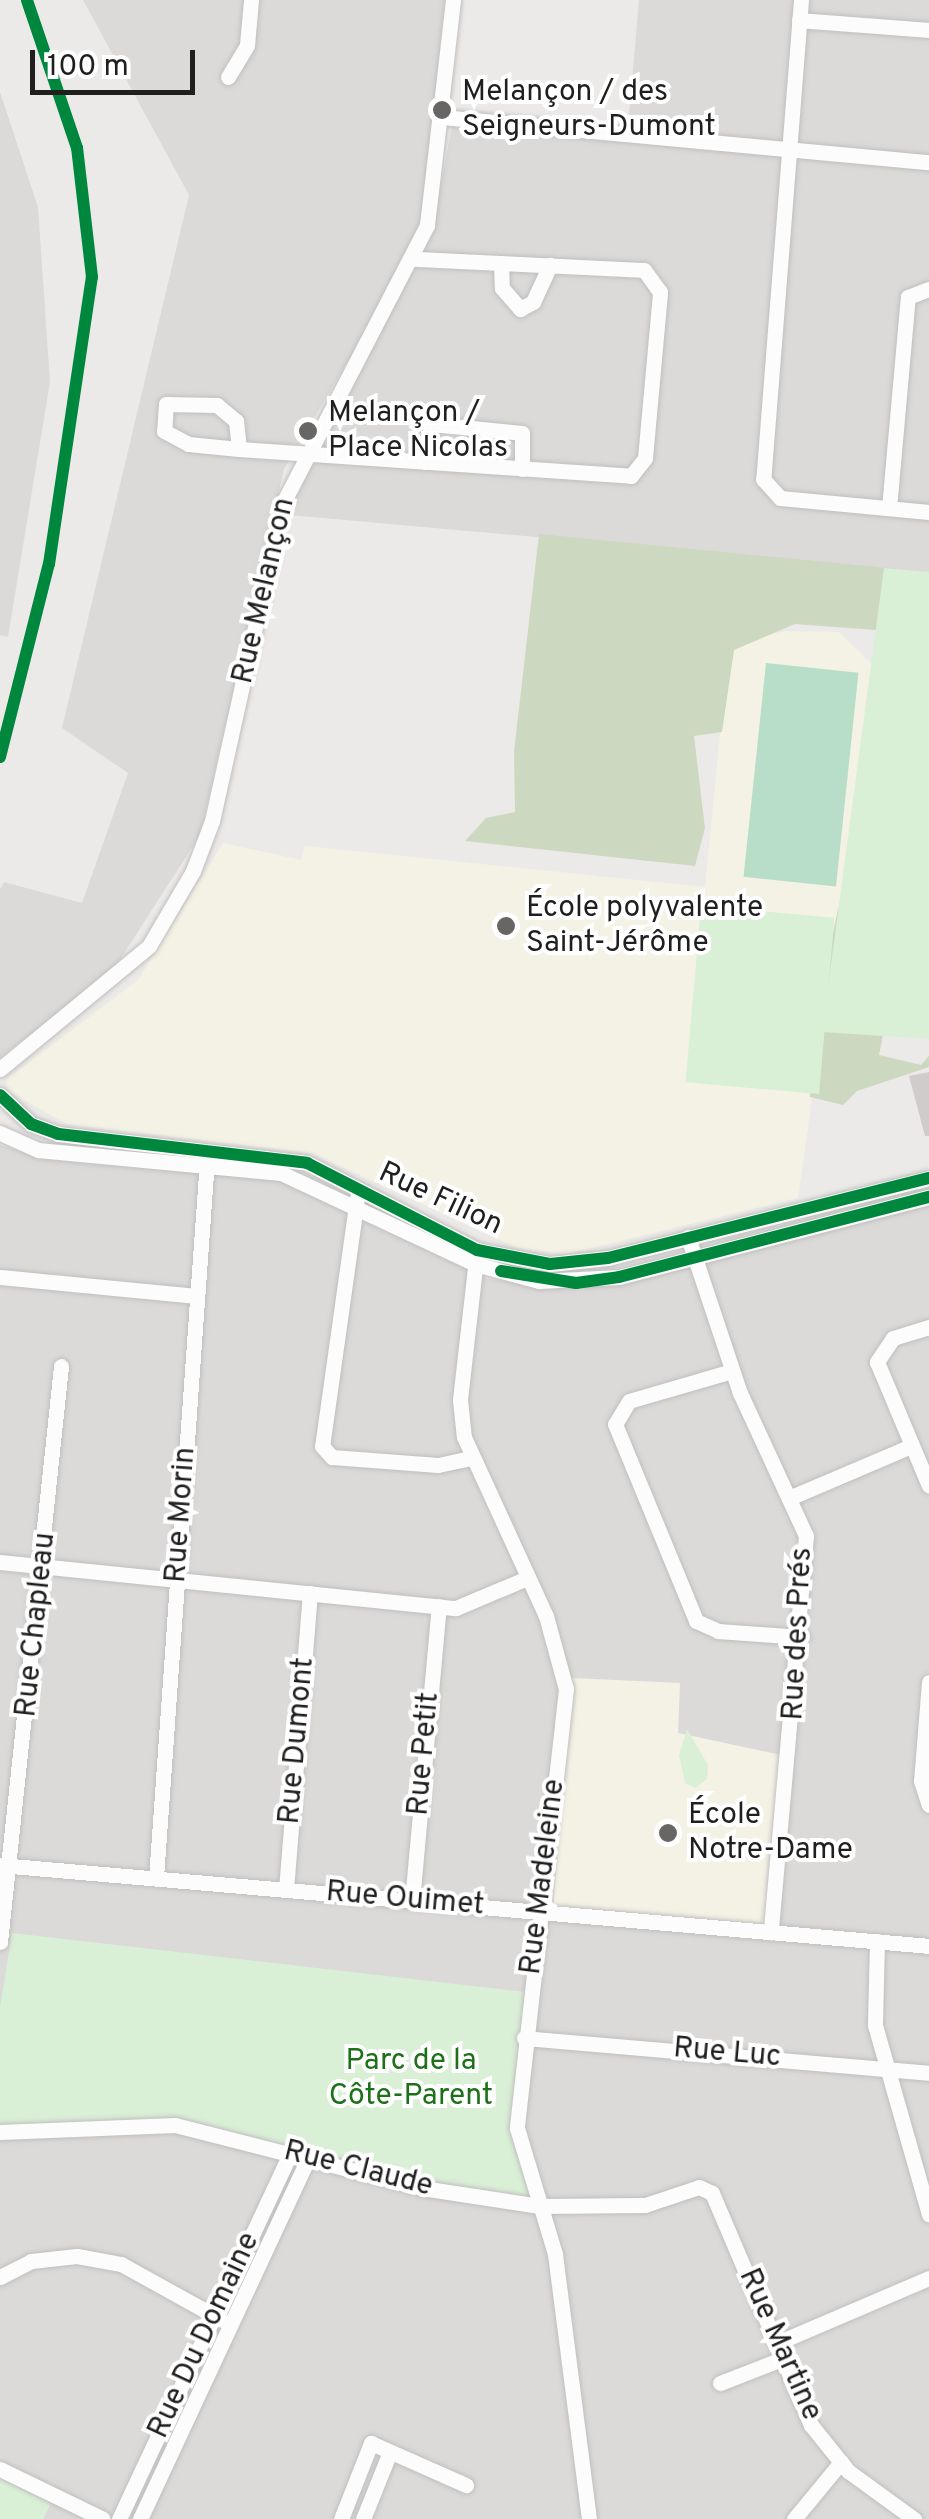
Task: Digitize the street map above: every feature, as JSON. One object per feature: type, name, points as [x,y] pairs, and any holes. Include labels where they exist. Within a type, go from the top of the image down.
[{"type":"street","points":[[228,77],[247,44],[251,0]]},
{"type":"street","name":"Rue Melançon","points":[[0,1069],[143,952],[193,872],[212,821],[282,505],[305,452],[415,259],[434,192],[453,0]]},
{"type":"street","points":[[800,0],[762,479],[780,498],[929,512]]},
{"type":"street","points":[[799,20],[929,30]]},
{"type":"street","points":[[442,117],[929,162]]},
{"type":"street","points":[[239,449],[236,420],[217,405],[166,404],[161,416],[174,440],[239,449],[631,476],[645,458],[660,292],[644,270],[415,259]]},
{"type":"street","points":[[502,263],[502,288],[520,308],[533,302],[550,266]]},
{"type":"street","points":[[890,508],[908,297],[929,289]]},
{"type":"street","points":[[425,462],[431,424],[522,433],[522,468]]},
{"type":"street","name":"Rue Filion","points":[[0,1095],[31,1124],[58,1134],[281,1174],[476,1257],[580,1283],[929,1197]]},
{"type":"street","name":"Rue Filion","points":[[0,1132],[38,1150],[207,1158],[281,1157],[359,1189],[476,1257],[514,1260],[580,1263],[929,1178]]},
{"type":"street","name":"Rue Morin","points":[[156,1878],[207,1158]]},
{"type":"street","points":[[359,1189],[322,1446],[332,1457],[403,1462],[471,1458]]},
{"type":"street","name":"Rue des Prés","points":[[688,1237],[732,1371],[806,1536],[802,1637],[770,1932]]},
{"type":"street","name":"Rue Madeleine","points":[[476,1257],[460,1400],[471,1458],[527,1578],[566,1690],[524,2038],[517,2128],[564,2304],[589,2519]]},
{"type":"street","points":[[580,1263],[580,1283]]},
{"type":"street","points":[[0,1277],[197,1296]]},
{"type":"street","points":[[929,1327],[892,1338],[877,1362],[929,1486]]},
{"type":"street","name":"Rue Chapleau","points":[[0,1942],[44,1566],[61,1366]]},
{"type":"street","points":[[732,1371],[629,1401],[615,1424],[696,1621],[718,1632],[802,1637]]},
{"type":"street","points":[[789,1498],[910,1446]]},
{"type":"street","points":[[0,1562],[456,1608],[527,1578]]},
{"type":"street","name":"Rue Dumont","points":[[286,1890],[310,1593]]},
{"type":"street","name":"Rue Petit","points":[[412,1901],[438,1606]]},
{"type":"street","points":[[928,1805],[921,1781],[929,1682]]},
{"type":"street","name":"Rue Ouimet","points":[[6,1865],[929,1946]]},
{"type":"street","points":[[877,1941],[872,1999],[929,2214]]},
{"type":"street","name":"Rue Luc","points":[[524,2038],[929,2073]]},
{"type":"street","name":"Rue Claude","points":[[0,2132],[176,2125],[422,2188],[540,2206],[645,2205],[699,2186],[712,2193]]},
{"type":"street","name":"Rue Du Domaine","points":[[119,2519],[290,2154]]},
{"type":"street","name":"Rue Du Domaine","points":[[140,2519],[308,2158]]},
{"type":"street","name":"Rue Martine","points":[[712,2193],[811,2426],[841,2462],[914,2519]]},
{"type":"street","points":[[0,2277],[30,2261],[77,2256],[121,2264],[230,2325]]},
{"type":"street","points":[[720,2383],[929,2278]]},
{"type":"street","points":[[342,2519],[371,2443],[466,2485]]},
{"type":"street","points":[[362,2519],[390,2452]]},
{"type":"street","points":[[794,2519],[841,2462]]},
{"type":"street","points":[[0,2469],[104,2519]]},
{"type":"shaded area","points":[[83,0],[445,0],[422,220],[410,256],[284,469],[200,835],[114,969],[0,1058],[0,889],[4,882],[82,903],[128,773],[62,728],[189,195]]},
{"type":"shaded area","points":[[639,0],[929,0],[929,572],[289,515],[310,450],[432,230],[455,111],[628,125]]},
{"type":"shaded area","points":[[0,92],[38,207],[50,382],[8,637],[0,635]]},
{"type":"shaded area","name":"École polyvalente Saint-Jérôme","points":[[785,631],[839,632],[873,665],[798,1198],[566,1254],[517,1248],[312,1153],[67,1124],[8,1091],[6,1080],[138,980],[223,843],[301,860],[305,846],[705,887],[729,645]]},
{"type":"shaded area","points":[[0,1145],[49,1160],[279,1180],[488,1279],[580,1290],[929,1201],[929,2519],[43,2519],[50,2503],[0,2478]],"holes":[[[678,1733],[785,1756],[553,1910]]]},
{"type":"shaded area","name":"École Notre-Dame","points":[[572,1678],[680,1683],[678,1733],[785,1756],[765,1932],[553,1910]]},
{"type":"green space","points":[[539,534],[929,572],[929,634],[795,624],[734,650],[722,732],[694,736],[705,828],[695,866],[465,841],[486,818],[515,812],[514,752]]},
{"type":"green space","points":[[884,568],[929,572],[929,1039],[822,1032]]},
{"type":"green space","points":[[766,663],[858,673],[836,887],[744,877]]},
{"type":"green space","points":[[863,877],[898,960],[879,1055],[921,1065],[929,1056],[929,1067],[857,1091],[843,1105],[810,1097],[812,1035],[838,909]]},
{"type":"green space","points":[[701,906],[834,918],[819,1094],[686,1082]]},
{"type":"green space","points":[[687,1729],[708,1765],[707,1779],[695,1788],[685,1783],[679,1755]]},
{"type":"green space","name":"Parc de la Côte-Parent","points":[[12,1933],[526,1992],[512,2128],[540,2204],[161,2125],[0,2132],[0,2007]]},
{"type":"green space","points":[[0,2478],[51,2503],[43,2519],[0,2519]]},
{"type":"building","points":[[929,1072],[929,1136],[925,1136],[909,1076]]},
{"type":"cycle path","points":[[0,757],[49,564],[92,277],[77,148],[27,0]]},
{"type":"cycle path","points":[[0,1095],[31,1124],[58,1134],[307,1163],[477,1250],[550,1264],[608,1258],[929,1178]]},
{"type":"cycle path","points":[[501,1271],[576,1283],[619,1277],[929,1197]]},
{"type":"place","name":"Melançon / des Seigneurs-Dumont","points":[[442,110]]},
{"type":"place","name":"Melançon / Place Nicolas","points":[[308,431]]},
{"type":"place","name":"École polyvalente Saint-Jérôme","points":[[506,926]]},
{"type":"place","name":"École Notre-Dame","points":[[668,1833]]}]
